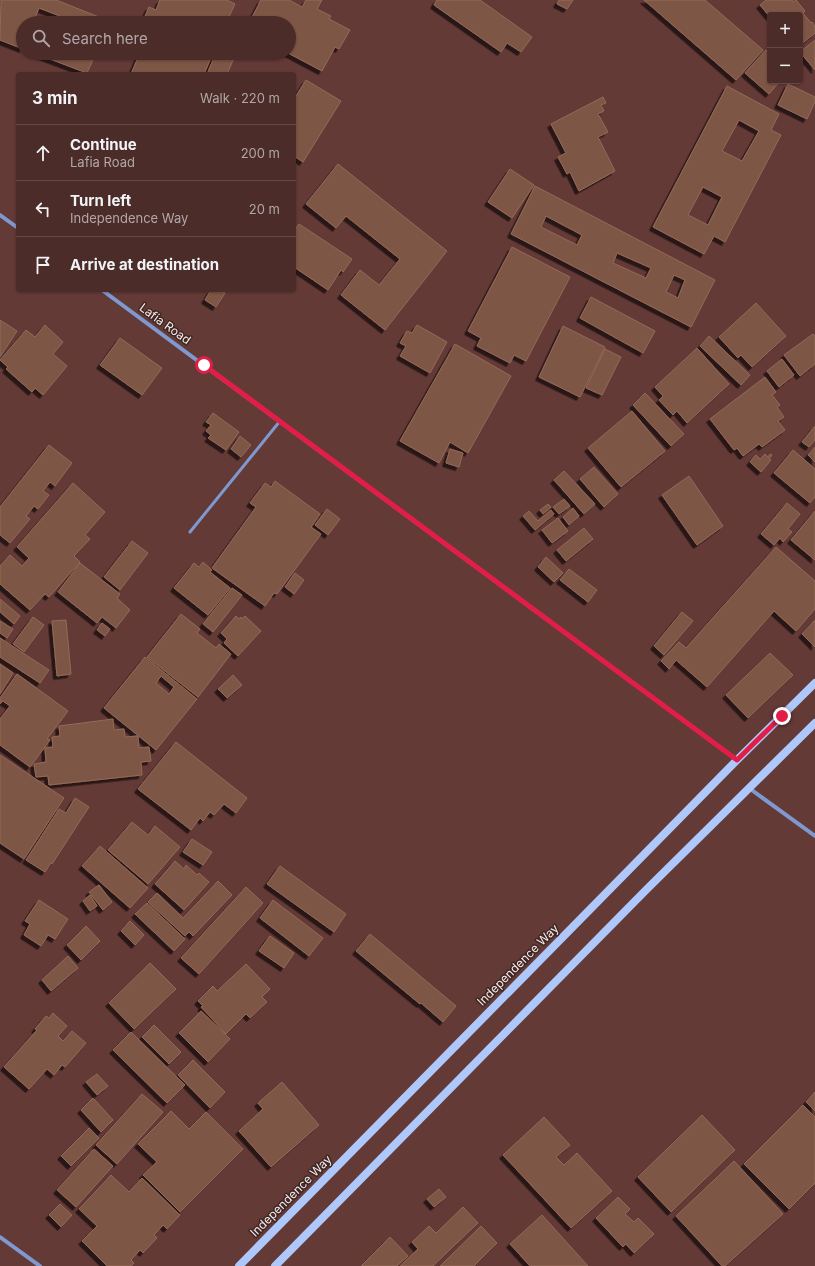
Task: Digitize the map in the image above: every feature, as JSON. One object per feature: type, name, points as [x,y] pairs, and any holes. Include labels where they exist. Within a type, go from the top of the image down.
[{"type":"main road","name":"Independence Way","points":[[239,1266],[737,760],[815,683]]},
{"type":"main road","points":[[275,1266],[503,1037],[646,889],[815,723]]},
{"type":"street","points":[[0,215],[16,227]]},
{"type":"street","name":"Lafia Road","points":[[105,292],[737,760]]},
{"type":"street","points":[[749,788],[815,836]]},
{"type":"street","points":[[0,1237],[40,1266]]},
{"type":"lane","points":[[190,532],[280,421]]},
{"type":"building","points":[[1,0],[56,0],[96,16],[60,16],[39,8],[36,16],[16,16],[16,46],[0,40]]},
{"type":"building","points":[[160,0],[227,0],[235,4],[229,16],[145,16],[149,7],[156,10]]},
{"type":"building","points":[[261,0],[289,0],[302,7],[306,0],[322,0],[317,9],[331,16],[329,19],[350,30],[339,49],[335,47],[322,71],[296,57],[296,16],[253,16]]},
{"type":"building","points":[[437,0],[480,0],[532,37],[521,52],[507,43],[501,52],[434,5]]},
{"type":"building","points":[[559,0],[573,0],[567,9],[557,4]]},
{"type":"building","points":[[644,0],[705,0],[763,50],[736,80]]},
{"type":"building","points":[[766,0],[792,0],[793,2],[796,0],[805,11],[803,13],[767,12],[767,13],[760,5]]},
{"type":"building","points":[[803,13],[815,26],[815,33],[803,43]]},
{"type":"building","points":[[815,40],[815,70],[803,56],[803,50]]},
{"type":"building","points":[[766,50],[767,84],[777,84],[769,94],[745,73]]},
{"type":"building","points":[[53,60],[93,60],[87,72]]},
{"type":"building","points":[[137,60],[210,60],[205,72],[132,72]]},
{"type":"building","points":[[213,60],[233,60],[228,72],[208,72]]},
{"type":"building","points":[[306,80],[341,101],[303,162],[296,157],[296,96]]},
{"type":"building","points":[[788,84],[815,97],[815,102],[807,119],[778,105]]},
{"type":"building","points":[[727,86],[779,114],[771,130],[781,135],[725,242],[714,236],[704,254],[653,227]],"holes":[[[739,120],[759,131],[742,161],[722,151]],[[703,187],[722,197],[708,225],[688,215]]]},
{"type":"building","points":[[603,97],[606,103],[601,105],[604,111],[598,114],[608,132],[598,137],[615,171],[579,191],[570,172],[567,174],[558,157],[566,153],[551,124]]},
{"type":"building","points":[[338,164],[447,251],[385,330],[341,295],[360,270],[379,285],[400,259],[346,216],[336,228],[306,204]]},
{"type":"building","points":[[510,169],[534,185],[512,218],[488,202]]},
{"type":"building","points":[[535,186],[715,280],[691,327],[511,234]],"holes":[[[546,216],[582,235],[577,245],[541,227]],[[617,253],[651,268],[646,278],[613,263]],[[674,275],[685,280],[678,298],[666,292]]]},
{"type":"building","points":[[299,224],[352,259],[343,272],[341,270],[328,290],[296,268],[296,228]]},
{"type":"building","points":[[512,247],[570,277],[526,361],[514,355],[510,363],[477,346],[481,338],[468,331]]},
{"type":"building","points":[[210,292],[225,293],[216,307],[205,300]]},
{"type":"building","points":[[591,297],[655,331],[643,353],[580,318]]},
{"type":"building","points":[[756,303],[786,336],[752,367],[741,355],[738,358],[719,337]]},
{"type":"building","points":[[0,320],[17,331],[0,357]]},
{"type":"building","points":[[45,325],[63,342],[53,354],[67,366],[43,395],[35,388],[32,392],[6,369],[8,367],[0,360],[26,330],[35,337]]},
{"type":"building","points":[[417,325],[447,342],[430,373],[400,356],[406,346],[400,343],[407,331],[412,333]]},
{"type":"building","points":[[563,326],[605,347],[580,397],[539,377]]},
{"type":"building","points":[[813,334],[815,336],[815,364],[800,376],[784,355]]},
{"type":"building","points":[[709,336],[750,375],[741,385],[700,346]]},
{"type":"building","points":[[120,338],[162,368],[142,395],[100,365]]},
{"type":"building","points":[[455,344],[511,376],[468,453],[450,442],[439,463],[400,441]]},
{"type":"building","points":[[697,348],[729,384],[687,423],[677,411],[673,415],[659,400],[663,396],[655,387]]},
{"type":"building","points":[[605,349],[621,357],[602,395],[586,388]]},
{"type":"building","points":[[782,359],[794,375],[779,387],[767,371]]},
{"type":"building","points":[[765,377],[776,392],[772,395],[780,405],[777,407],[784,417],[778,421],[785,430],[762,447],[759,444],[743,456],[737,448],[734,450],[710,419]]},
{"type":"building","points":[[645,393],[684,434],[671,446],[633,405]]},
{"type":"building","points":[[632,411],[665,451],[621,487],[588,448]]},
{"type":"building","points":[[213,413],[239,432],[226,450],[208,438],[211,435],[206,431],[211,425],[206,422]]},
{"type":"building","points":[[815,426],[815,440],[809,447],[802,442]]},
{"type":"building","points":[[240,436],[251,445],[241,457],[231,449]]},
{"type":"building","points":[[49,445],[72,463],[55,486],[50,482],[43,491],[49,495],[38,509],[34,506],[26,516],[30,519],[10,543],[0,535],[0,507]]},
{"type":"building","points":[[815,447],[815,462],[808,455]]},
{"type":"building","points":[[450,449],[463,453],[459,467],[446,463]]},
{"type":"building","points":[[793,450],[815,469],[815,497],[810,503],[774,473]]},
{"type":"building","points":[[765,454],[768,457],[770,454],[772,455],[769,459],[771,460],[761,472],[750,462],[756,455],[760,459]]},
{"type":"building","points":[[594,467],[618,494],[604,507],[580,479]]},
{"type":"building","points":[[564,471],[595,504],[584,514],[554,480]]},
{"type":"building","points":[[689,476],[723,526],[697,545],[662,495]]},
{"type":"building","points":[[275,481],[320,514],[311,527],[321,534],[277,594],[274,593],[265,606],[212,568],[256,507],[250,503],[265,483],[271,487]]},
{"type":"building","points":[[73,483],[105,512],[85,535],[90,539],[74,556],[80,562],[49,597],[45,594],[30,610],[0,584],[0,566],[10,555],[22,566],[29,558],[17,547]]},
{"type":"building","points":[[564,499],[570,506],[559,514],[553,507]]},
{"type":"building","points":[[787,503],[800,514],[788,529],[792,532],[783,542],[780,538],[774,545],[761,534]]},
{"type":"building","points":[[548,504],[551,507],[543,514],[540,510]]},
{"type":"building","points":[[573,508],[579,516],[569,525],[563,517]]},
{"type":"building","points":[[327,509],[340,519],[328,535],[315,525]]},
{"type":"building","points":[[551,510],[554,514],[535,530],[523,516],[529,511],[538,521]]},
{"type":"building","points":[[815,511],[815,560],[791,540]]},
{"type":"building","points":[[558,518],[568,531],[552,543],[542,530]]},
{"type":"building","points":[[584,528],[593,539],[566,561],[557,550]]},
{"type":"building","points":[[132,541],[148,553],[120,590],[104,577]]},
{"type":"building","points":[[776,547],[815,581],[815,609],[796,631],[774,611],[707,687],[676,660],[669,669],[661,661],[679,642],[686,648]]},
{"type":"building","points":[[546,557],[563,573],[554,582],[538,567]]},
{"type":"building","points":[[203,562],[212,570],[210,572],[230,588],[208,615],[174,588],[194,563],[199,567]]},
{"type":"building","points":[[80,563],[120,594],[117,598],[130,610],[116,628],[102,617],[97,623],[58,592]]},
{"type":"building","points":[[569,569],[597,590],[588,602],[560,580]]},
{"type":"building","points":[[295,573],[304,580],[294,594],[285,587]]},
{"type":"building","points":[[232,588],[242,595],[213,632],[203,624]]},
{"type":"building","points":[[0,599],[20,616],[14,624],[0,612]]},
{"type":"building","points":[[682,612],[693,621],[664,655],[654,646]]},
{"type":"building","points":[[181,614],[200,629],[197,633],[216,648],[219,644],[231,654],[198,697],[147,657]]},
{"type":"building","points":[[236,616],[239,619],[241,617],[242,619],[245,616],[261,631],[238,656],[224,643],[227,639],[221,633]]},
{"type":"building","points":[[33,617],[44,625],[24,652],[13,644]]},
{"type":"building","points":[[66,620],[71,674],[57,676],[52,621]]},
{"type":"building","points":[[815,620],[815,647],[802,634]]},
{"type":"building","points":[[0,621],[13,629],[7,638],[0,633]]},
{"type":"building","points":[[102,623],[110,629],[105,636],[97,630]]},
{"type":"building","points":[[0,638],[49,670],[40,683],[0,657]]},
{"type":"building","points":[[770,653],[793,675],[748,718],[726,695]]},
{"type":"building","points":[[145,657],[197,699],[156,750],[104,708]],"holes":[[[161,676],[174,687],[169,694],[156,683]]]},
{"type":"building","points":[[0,664],[13,673],[0,694]]},
{"type":"building","points":[[17,674],[68,711],[47,739],[50,740],[30,767],[0,745],[0,719],[10,706],[3,701],[0,704],[0,698]]},
{"type":"building","points":[[233,675],[242,685],[227,698],[218,689]]},
{"type":"building","points":[[113,719],[114,730],[124,729],[125,737],[138,736],[139,748],[149,747],[151,761],[141,762],[142,775],[49,785],[48,776],[36,777],[34,764],[46,762],[45,748],[53,747],[52,737],[60,736],[59,726]]},
{"type":"building","points":[[176,742],[247,798],[236,813],[224,804],[214,815],[210,812],[203,821],[200,818],[191,830],[138,789]]},
{"type":"building","points":[[0,755],[64,798],[24,859],[0,843]]},
{"type":"building","points":[[75,798],[89,807],[52,864],[51,863],[45,872],[26,860],[59,809],[66,813]]},
{"type":"building","points":[[132,822],[148,835],[155,826],[180,847],[148,884],[108,850]]},
{"type":"building","points":[[192,839],[212,852],[203,865],[183,852]]},
{"type":"building","points":[[100,846],[148,888],[130,908],[82,866]]},
{"type":"building","points":[[175,861],[184,869],[186,865],[197,875],[199,873],[209,882],[184,910],[155,884]]},
{"type":"building","points":[[280,866],[346,914],[334,932],[267,884]]},
{"type":"building","points":[[218,881],[232,895],[193,936],[189,932],[185,936],[148,902],[157,893],[183,918]]},
{"type":"building","points":[[99,885],[112,902],[103,910],[89,892]]},
{"type":"building","points":[[246,887],[263,903],[199,974],[181,958]]},
{"type":"building","points":[[90,895],[97,906],[90,911],[83,901]]},
{"type":"building","points":[[39,900],[68,919],[55,939],[48,935],[41,946],[24,935],[30,924],[25,921]]},
{"type":"building","points":[[273,900],[323,938],[309,956],[260,918]]},
{"type":"building","points":[[147,903],[185,939],[174,951],[135,914]]},
{"type":"building","points":[[130,921],[144,935],[135,945],[121,931]]},
{"type":"building","points":[[86,926],[100,941],[81,960],[67,945]]},
{"type":"building","points":[[370,934],[456,1006],[443,1022],[356,951]]},
{"type":"building","points":[[270,936],[294,953],[284,968],[259,951]]},
{"type":"building","points":[[68,956],[78,968],[51,991],[42,980]]},
{"type":"building","points":[[150,963],[176,989],[134,1029],[109,1003]]},
{"type":"building","points":[[246,964],[270,989],[262,997],[267,1002],[250,1018],[246,1014],[226,1034],[201,1007],[203,1006],[198,1001],[213,986],[217,991]]},
{"type":"building","points":[[201,1011],[230,1039],[208,1062],[179,1033]]},
{"type":"building","points":[[53,1013],[67,1026],[58,1036],[63,1041],[72,1031],[86,1043],[65,1067],[62,1065],[54,1075],[47,1069],[29,1089],[4,1067],[37,1030],[35,1029],[46,1016],[49,1018]]},
{"type":"building","points":[[154,1025],[181,1052],[169,1064],[142,1037]]},
{"type":"building","points":[[131,1032],[185,1085],[167,1103],[113,1050]]},
{"type":"building","points":[[193,1060],[225,1092],[210,1108],[178,1075]]},
{"type":"building","points":[[97,1074],[108,1086],[97,1095],[86,1082]]},
{"type":"building","points":[[282,1082],[319,1125],[271,1167],[239,1131],[263,1109],[258,1103]]},
{"type":"building","points":[[815,1092],[815,1111],[806,1102]]},
{"type":"building","points":[[142,1094],[163,1112],[117,1164],[96,1145]]},
{"type":"building","points":[[93,1098],[113,1120],[101,1132],[81,1110]]},
{"type":"building","points":[[803,1105],[815,1117],[815,1183],[789,1209],[744,1164]]},
{"type":"building","points":[[171,1111],[189,1129],[206,1112],[243,1149],[180,1212],[143,1175],[157,1162],[138,1144]]},
{"type":"building","points":[[702,1115],[735,1150],[671,1212],[638,1177]]},
{"type":"building","points":[[544,1117],[570,1145],[556,1157],[564,1165],[577,1153],[612,1191],[571,1228],[503,1155]]},
{"type":"building","points":[[89,1128],[99,1138],[71,1166],[61,1156]]},
{"type":"building","points":[[94,1149],[113,1166],[76,1207],[57,1190]]},
{"type":"building","points":[[734,1161],[783,1214],[725,1266],[722,1266],[676,1216]]},
{"type":"building","points":[[111,1175],[129,1192],[142,1178],[180,1215],[167,1229],[163,1225],[154,1235],[157,1238],[143,1253],[140,1250],[131,1260],[134,1263],[131,1266],[107,1266],[82,1241],[97,1226],[79,1209]]},
{"type":"building","points":[[439,1189],[446,1197],[434,1207],[427,1199]]},
{"type":"building","points":[[618,1197],[630,1209],[625,1214],[634,1222],[638,1218],[654,1234],[634,1253],[626,1244],[623,1247],[596,1218]]},
{"type":"building","points":[[60,1204],[72,1215],[61,1227],[49,1215]]},
{"type":"building","points":[[463,1207],[478,1223],[433,1266],[400,1266],[418,1249],[412,1242],[429,1226],[436,1233]]},
{"type":"building","points":[[542,1215],[588,1266],[530,1266],[510,1244]]},
{"type":"building","points":[[481,1226],[497,1243],[474,1266],[440,1266]]},
{"type":"building","points":[[390,1237],[408,1256],[397,1266],[361,1266]]},
{"type":"route","points":[[204,365],[737,760],[782,716]]}]
